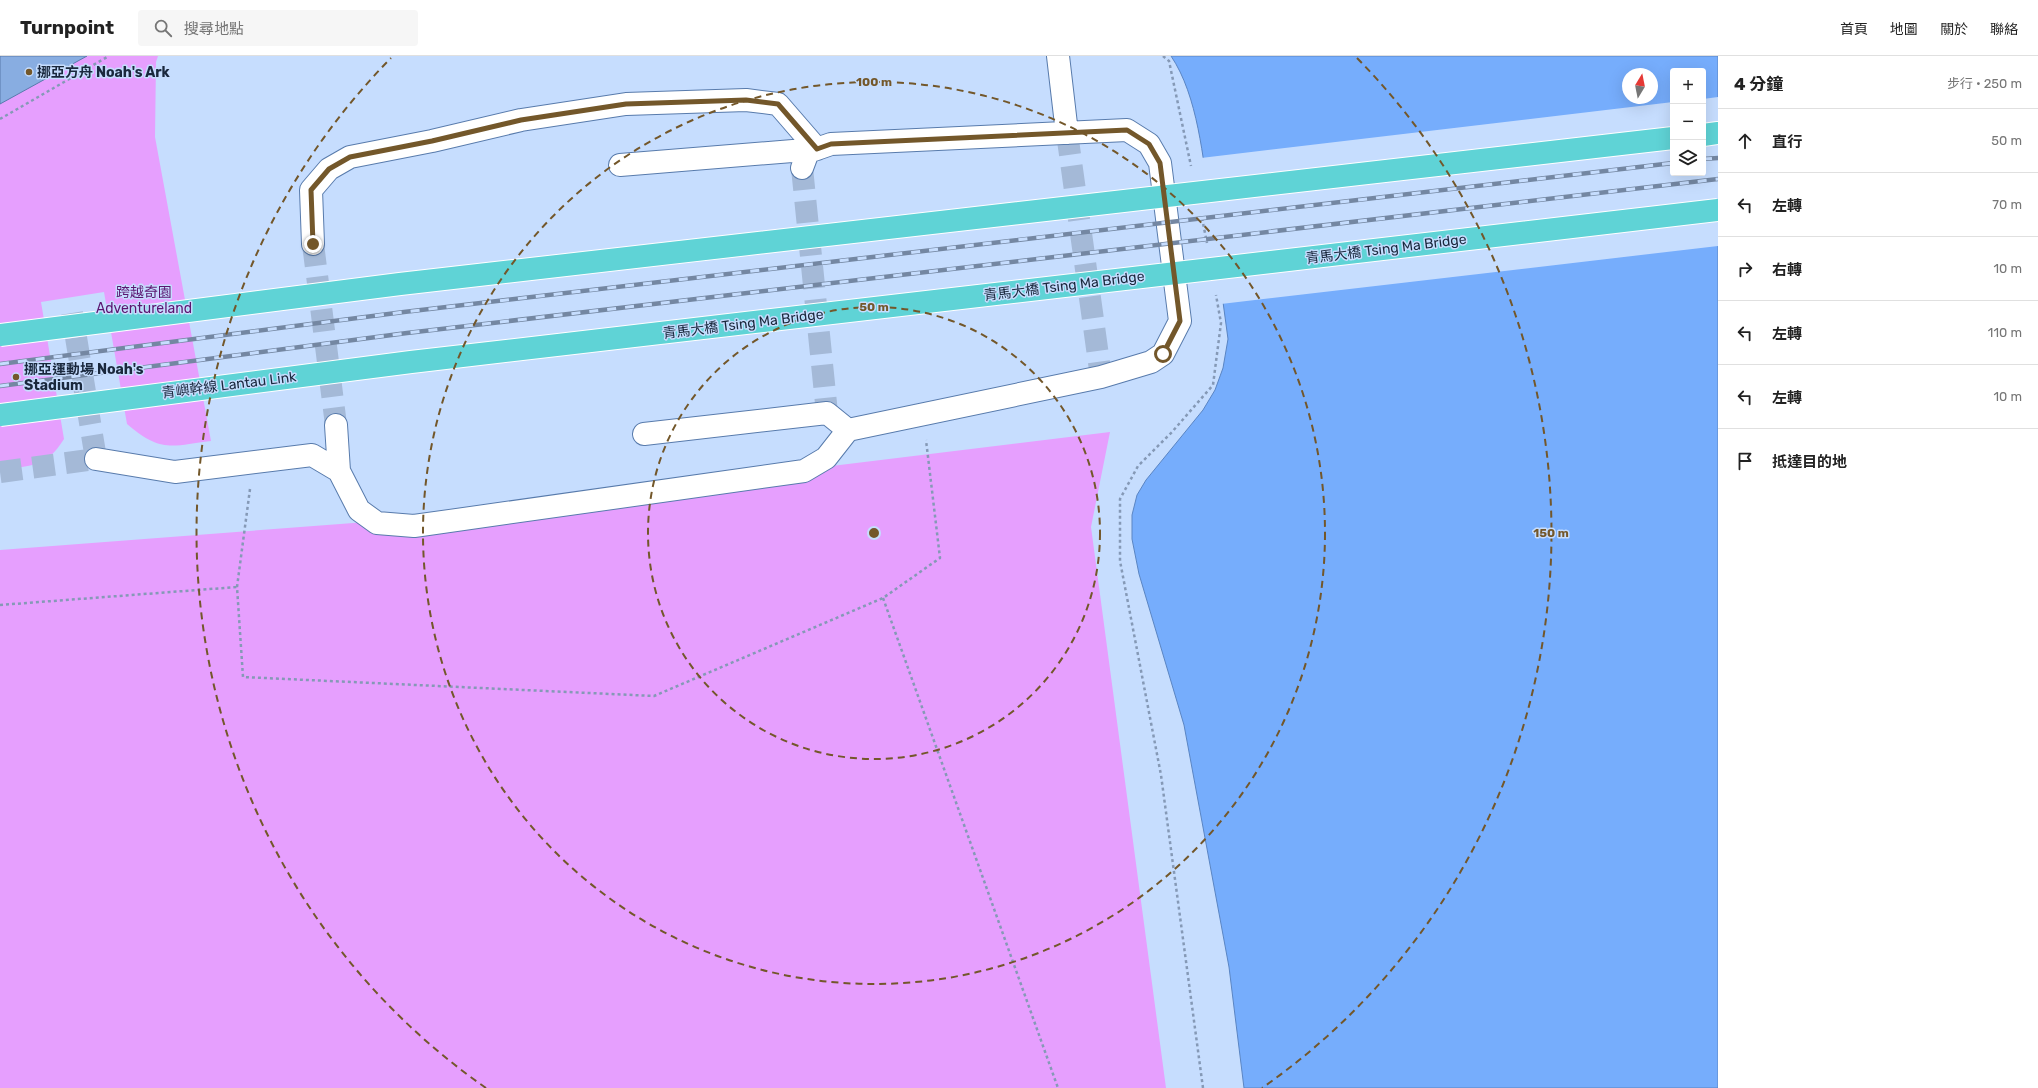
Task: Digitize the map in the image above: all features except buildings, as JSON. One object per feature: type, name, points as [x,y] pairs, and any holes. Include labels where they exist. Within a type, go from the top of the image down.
[{"type":"highway","points":[[1706,135],[1718,133]]},
{"type":"highway","points":[[0,335],[400,284],[1670,138]]},
{"type":"highway","name":"青馬大橋 Tsing Ma Bridge","points":[[411,362],[1718,210]]},
{"type":"highway","name":"青嶼幹線 Lantau Link","points":[[0,415],[411,362]]},
{"type":"street","points":[[1058,56],[1067,133]]},
{"type":"street","points":[[313,244],[311,190],[329,169],[350,157],[432,141],[521,120],[626,104],[746,100],[778,104],[817,149]]},
{"type":"street","points":[[336,425],[339,471],[359,510],[377,523],[414,526],[804,471],[826,458],[848,430],[1101,377],[1151,362],[1163,354],[1180,321],[1160,163],[1149,144],[1127,130],[831,144],[808,152],[802,168]]},
{"type":"street","points":[[1706,139],[1718,137]]},
{"type":"street","points":[[620,165],[817,149]]},
{"type":"street","points":[[644,434],[827,413],[848,430]]},
{"type":"street","points":[[96,459],[175,472],[312,455],[339,471]]},
{"type":"path","points":[[0,119],[109,56]]},
{"type":"path","points":[[1163,56],[1169,60],[1192,174]]},
{"type":"path","points":[[1200,212],[1208,250]]},
{"type":"path","points":[[1203,1088],[1161,775],[1120,561],[1120,499],[1138,466],[1172,432],[1214,386],[1221,323],[1216,294]]},
{"type":"path","points":[[254,461],[237,587],[243,677],[654,696],[883,598],[940,558],[923,414]]},
{"type":"path","points":[[0,604],[237,587]]},
{"type":"path","points":[[883,598],[1058,1088]]},
{"type":"green space","name":"挪亞方舟 Noah's Ark","points":[[0,56],[158,56],[156,62],[155,137],[211,441],[186,445],[167,445],[149,440],[127,424],[104,292],[41,302],[64,439],[51,455],[37,464],[0,470]]},
{"type":"green space","points":[[1110,432],[1091,527],[1166,1088],[0,1088],[0,550],[380,521]]},
{"type":"water","points":[[1171,56],[1718,56],[1718,1088],[1244,1088],[1229,967],[1184,725],[1139,574],[1132,539],[1132,515],[1137,495],[1146,480],[1203,410],[1215,390],[1223,368],[1228,339],[1202,148],[1188,90]]},
{"type":"pier","points":[[1718,97],[1718,246],[1221,304],[1201,158],[1670,102],[1670,176],[1706,176],[1706,99]]},
{"type":"tunnel","points":[[1067,133],[1101,377]]},
{"type":"tunnel","points":[[802,168],[827,413]]},
{"type":"tunnel","points":[[313,244],[336,425]]},
{"type":"tunnel","points":[[0,472],[96,459],[72,313]]},
{"type":"railway","points":[[1706,159],[1718,158]]},
{"type":"railway","points":[[0,364],[404,312],[1670,163]]},
{"type":"railway","points":[[0,386],[407,333],[1718,179]]},
{"type":"place","name":"挪亞方舟 Noah's Ark","points":[[29,72]]},
{"type":"place","name":"挪亞運動場 Noah's Stadium","points":[[16,377]]},
{"type":"route","points":[[313,244],[311,190],[329,169],[350,157],[432,141],[521,120],[626,104],[746,100],[778,104],[817,149],[831,144],[1127,130],[1149,144],[1160,163],[1180,321],[1163,354]]},
{"type":"park label","name":"跨越奇園 Adventureland","points":[[144,300]]}]
